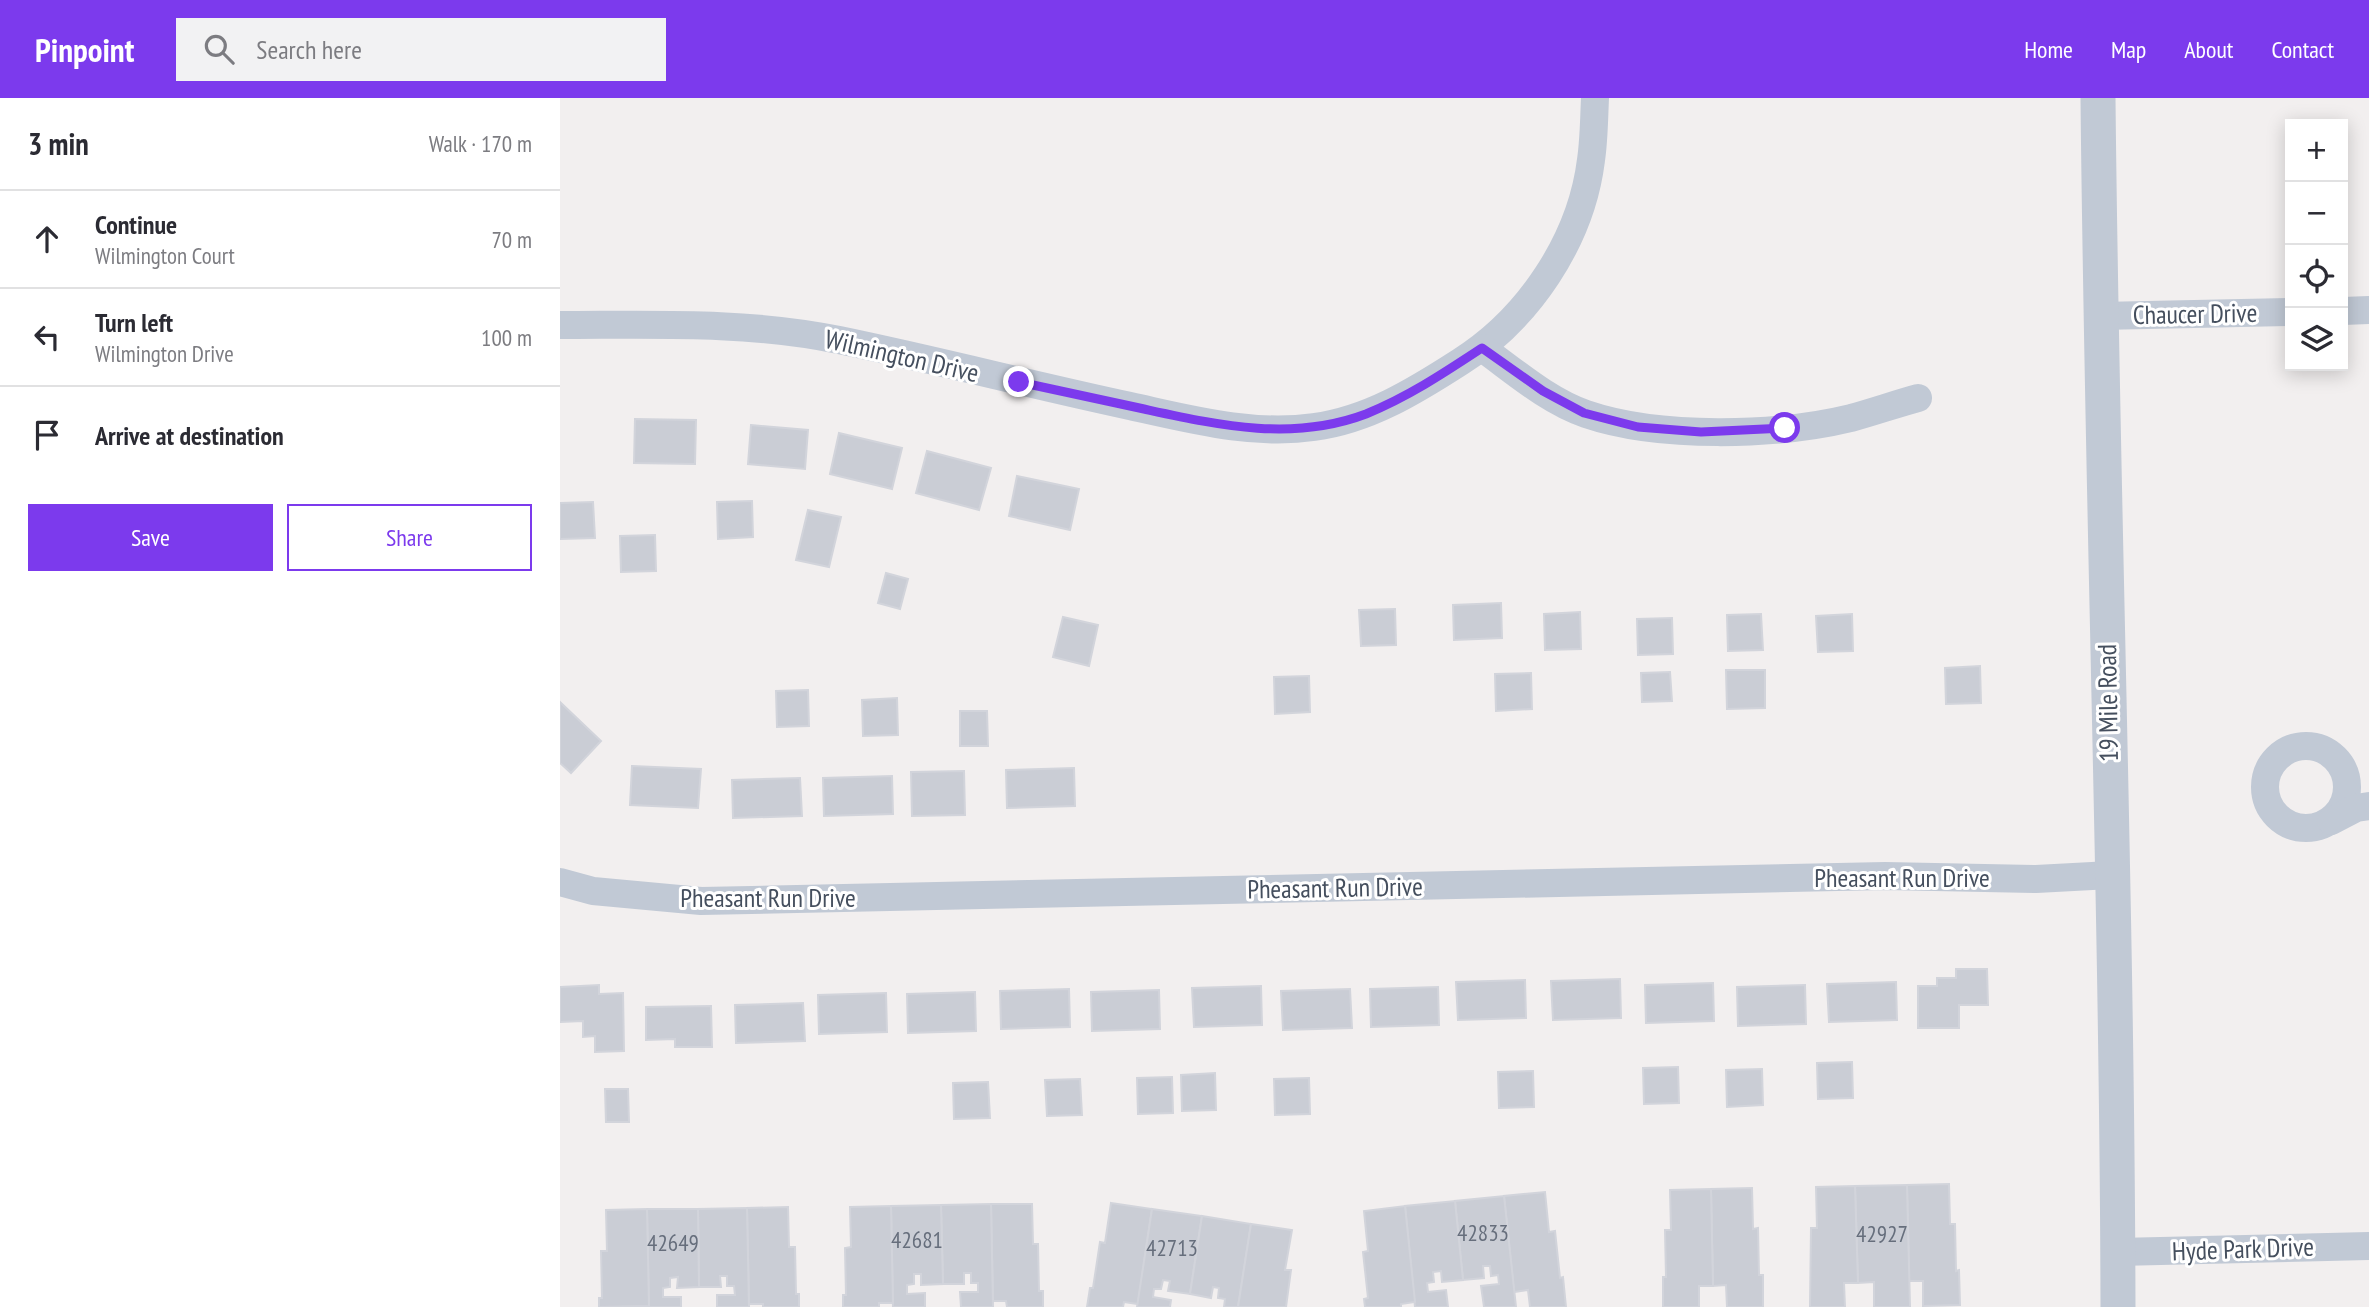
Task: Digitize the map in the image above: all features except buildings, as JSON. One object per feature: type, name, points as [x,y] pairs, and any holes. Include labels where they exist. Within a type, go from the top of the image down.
[{"type":"street","name":"Wilmington Drive","points":[[560,325],[693,325],[766,329],[837,340],[1227,427],[1314,427],[1364,414],[1416,391],[1482,348],[1519,313],[1542,284],[1566,243],[1582,200],[1591,162],[1595,98]]},
{"type":"street","name":"19 Mile Road","points":[[2098,98],[2100,316],[2116,1044],[2118,1307]]},
{"type":"street","points":[[2348,311],[2369,310]]},
{"type":"street","name":"Chaucer Drive","points":[[2100,316],[2285,312]]},
{"type":"street","points":[[1482,348],[1543,391],[1584,413],[1638,427],[1701,432],[1785,428],[1849,418],[1918,398]]},
{"type":"street","points":[[2369,796],[2361,791],[2338,760],[2315,746],[2302,745],[2279,756],[2270,766],[2266,780],[2270,807],[2279,818],[2291,826],[2305,829],[2319,827],[2356,808],[2369,806]]},
{"type":"street","points":[[2331,821],[2341,810],[2348,784],[2345,771]]},
{"type":"street","name":"Pheasant Run Drive","points":[[560,882],[593,891],[701,901],[1885,876],[2036,879],[2111,875]]},
{"type":"street","name":"Hyde Park Drive","points":[[2118,1252],[2369,1246]]},
{"type":"route","points":[[1019,382],[1227,427],[1314,427],[1364,414],[1416,391],[1482,348],[1543,391],[1584,413],[1638,427],[1701,432],[1785,428]]}]
